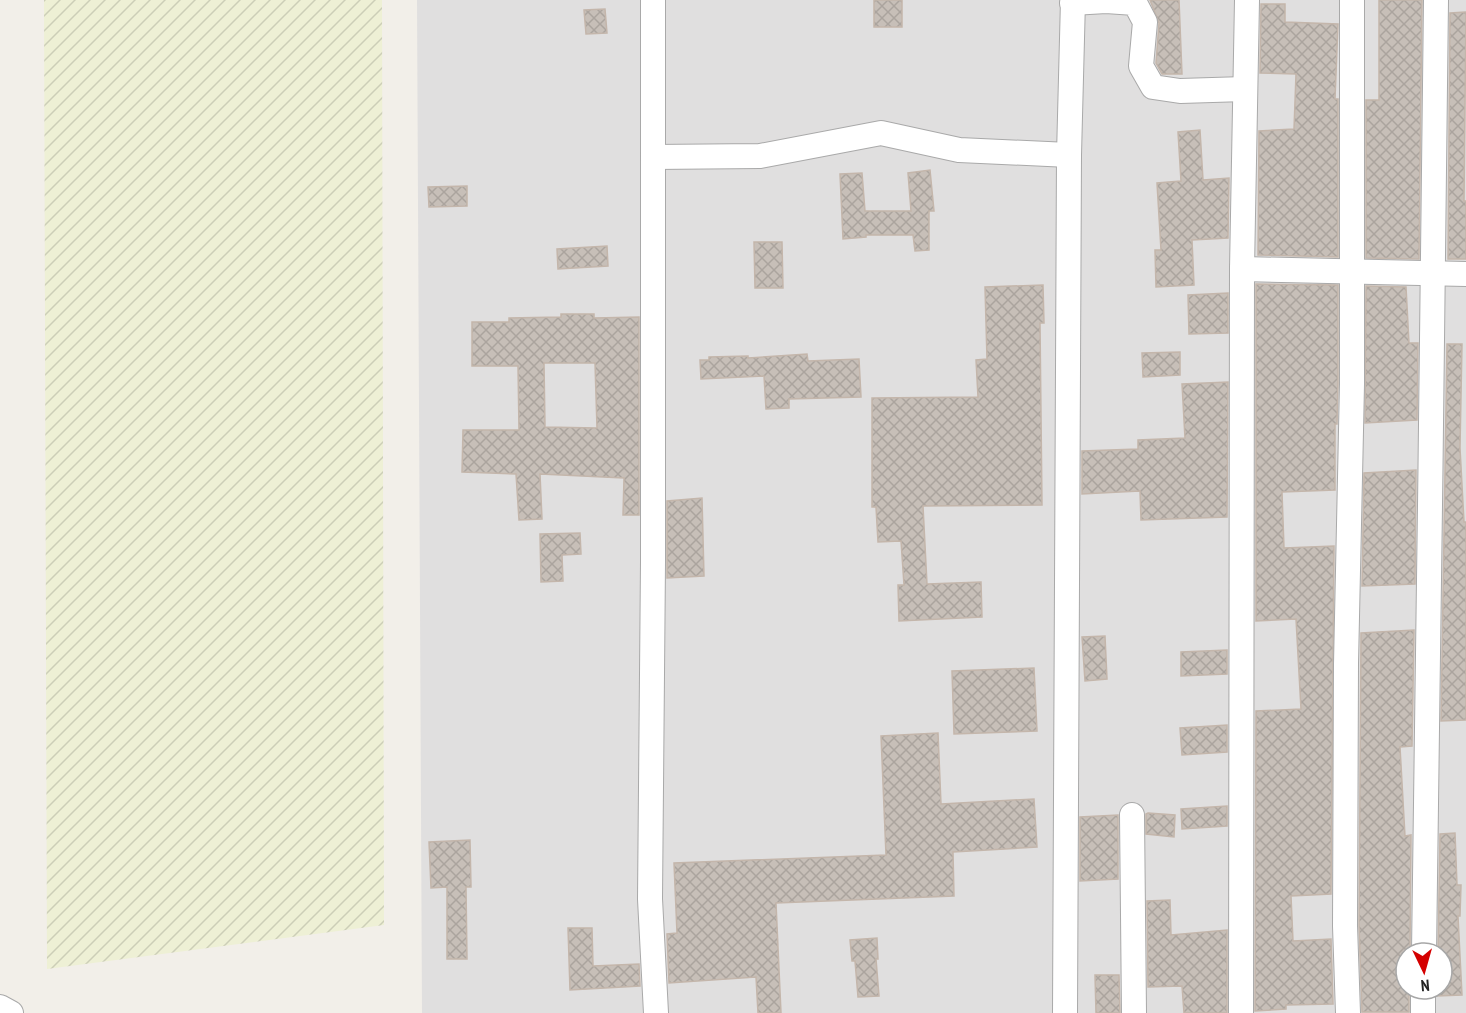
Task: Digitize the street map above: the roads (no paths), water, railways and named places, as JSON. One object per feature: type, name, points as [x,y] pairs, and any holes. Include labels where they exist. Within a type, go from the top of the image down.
[{"type":"street","points":[[653,0],[653,562],[650,899],[656,1013]]},
{"type":"street","points":[[1241,1013],[1242,269],[1247,0]]},
{"type":"street","points":[[1348,1013],[1345,926],[1346,675],[1352,384],[1352,0]]},
{"type":"street","points":[[1424,941],[1426,632],[1434,273],[1436,0]]},
{"type":"street","points":[[1065,1013],[1069,155],[1072,1],[1135,3],[1145,22],[1141,66],[1153,87],[1180,91],[1245,88]]},
{"type":"street","points":[[653,157],[760,156],[881,133],[959,150],[1069,155]]},
{"type":"street","points":[[1242,269],[1466,274]]},
{"type":"street","points":[[1132,814],[1134,1013]]},
{"type":"street","points":[[0,1007],[11,1013]]}]
